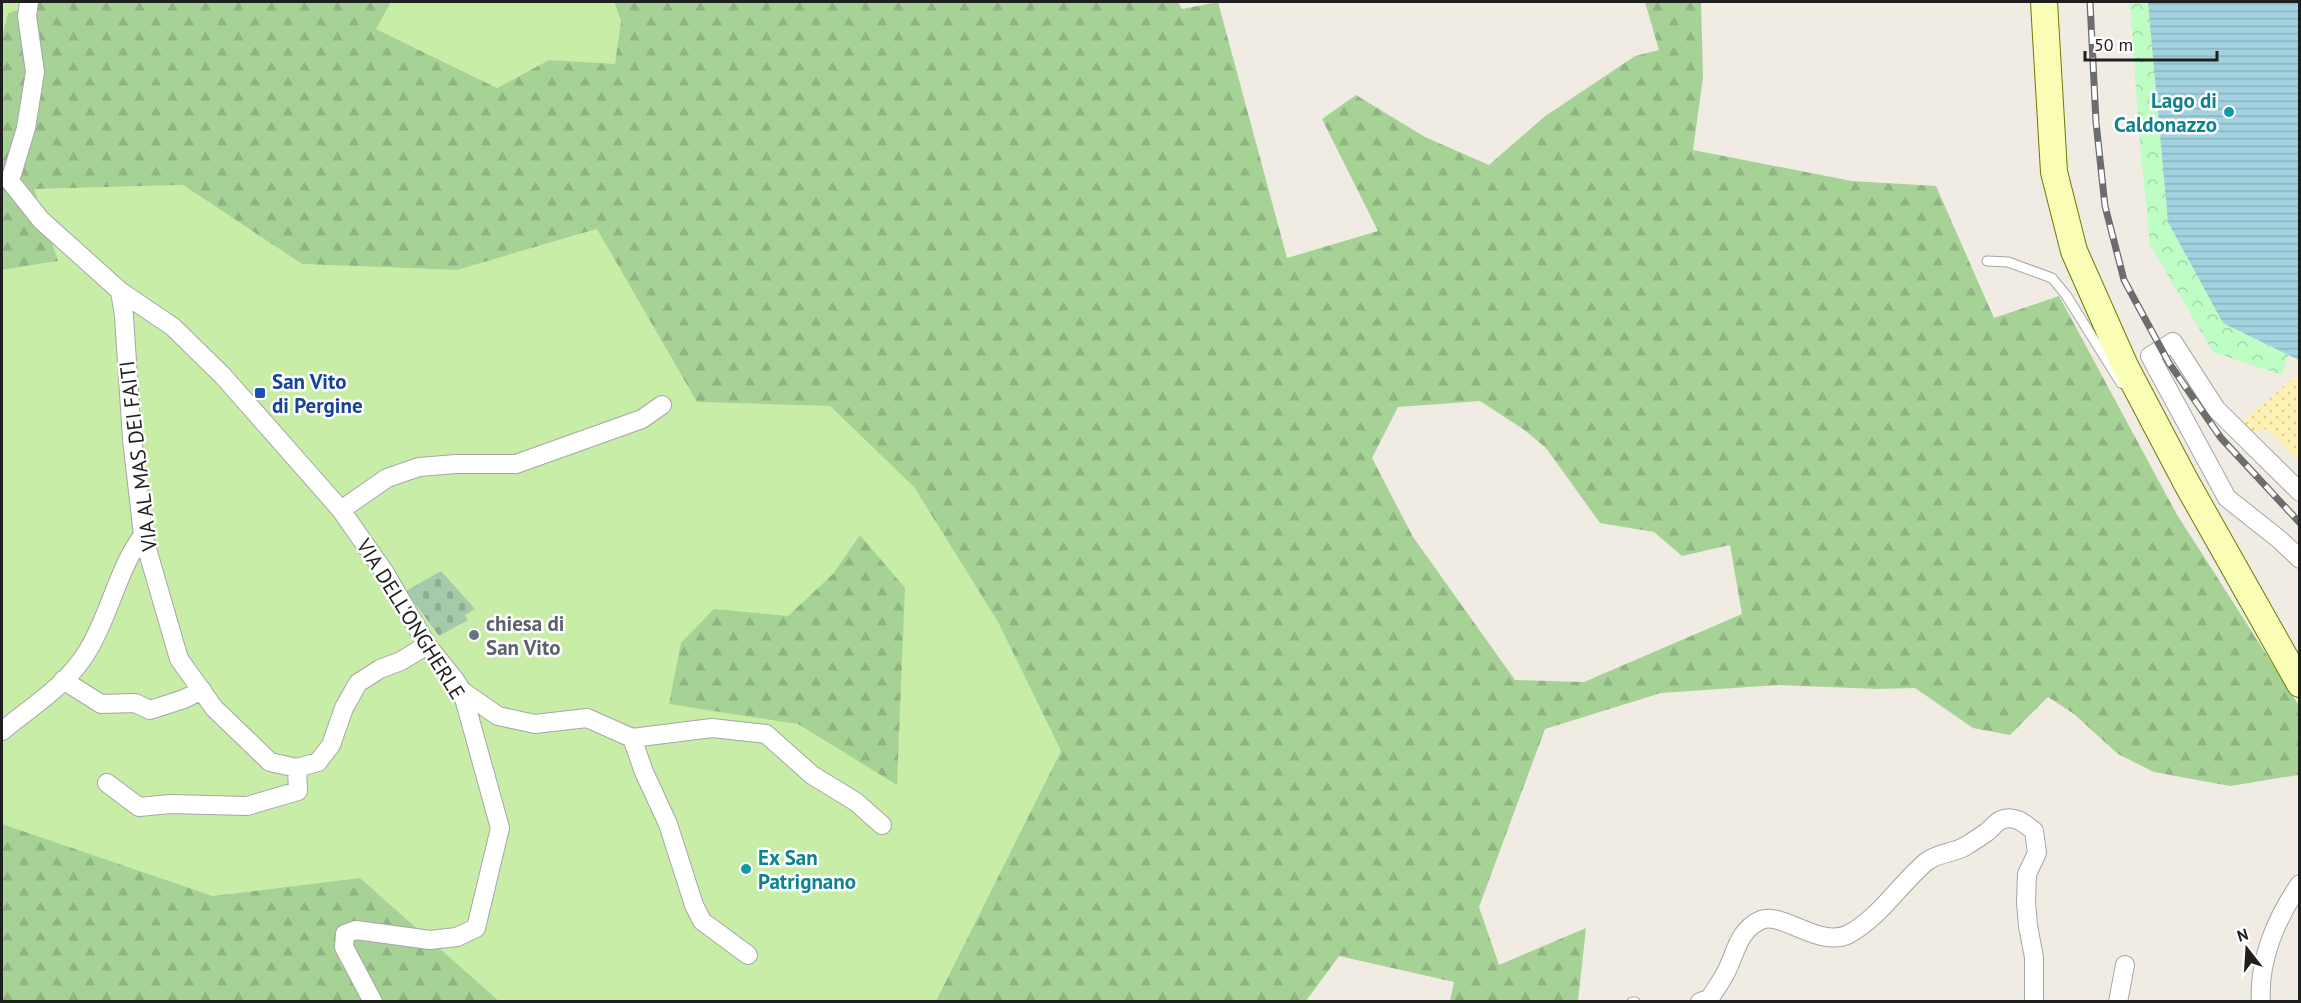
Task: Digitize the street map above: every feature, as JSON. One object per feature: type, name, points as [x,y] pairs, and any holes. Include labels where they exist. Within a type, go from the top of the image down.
[{"type":"main road","points":[[2044,2],[2054,172],[2074,251],[2135,386],[2300,684]]},
{"type":"street","name":"VIA DELL'ONGHERLE","points":[[29,2],[27,16],[35,72],[26,128],[10,181],[41,220],[120,291],[173,327],[223,376],[341,510],[385,573],[426,645],[462,691],[500,828],[476,928],[457,938],[430,940],[356,930],[345,934],[344,947],[373,1002]]},
{"type":"street","name":"VIA AL MAS DEI FAITI","points":[[120,291],[124,316],[132,439],[143,535],[179,658],[214,708],[270,762],[297,768]]},
{"type":"street","points":[[2300,492],[2216,409],[2174,342],[2150,356],[2227,498],[2280,540],[2300,560]]},
{"type":"street","points":[[341,510],[387,478],[419,467],[456,464],[516,464],[642,419],[662,405]]},
{"type":"street","points":[[2194,496],[2227,498]]},
{"type":"street","points":[[2,730],[63,680],[86,653],[112,602],[131,551],[143,535]]},
{"type":"street","points":[[107,783],[139,807],[170,804],[247,806],[298,791],[297,768],[318,762],[331,745],[344,708],[358,683],[426,645]]},
{"type":"street","points":[[63,680],[101,704],[135,703],[150,710],[184,699],[202,690]]},
{"type":"street","points":[[462,691],[498,716],[535,724],[587,718],[632,738],[712,728],[766,734],[812,775],[856,802],[882,825]]},
{"type":"street","points":[[632,738],[644,772],[668,824],[694,905],[702,921],[748,955]]},
{"type":"street","points":[[1700,1002],[1709,999],[1728,970],[1731,957],[1745,931],[1762,920],[1773,919],[1819,936],[1848,935],[1895,895],[1928,860],[1961,848],[2001,820],[2011,818],[2022,821],[2034,831],[2037,853],[2027,874],[2026,902],[2034,957],[2034,1002]]},
{"type":"street","points":[[2261,1002],[2267,949],[2285,907],[2300,884]]},
{"type":"street","points":[[2118,1002],[2125,965]]},
{"type":"lane","points":[[1986,261],[2008,262],[2052,279],[2066,295],[2121,383],[2135,386]]},
{"type":"green space","points":[[2,2],[41,2],[8,13],[2,37]]},
{"type":"green space","points":[[41,2],[391,2],[376,29],[497,88],[549,60],[615,64],[621,21],[614,2],[1178,2],[1182,9],[1218,2],[1287,258],[1378,231],[1322,119],[1356,95],[1425,137],[1489,165],[1544,117],[1635,56],[1659,50],[1645,2],[1701,2],[1703,77],[1693,150],[1852,181],[1936,186],[1994,318],[2059,296],[2176,513],[2298,704],[2298,775],[2230,786],[2154,772],[2118,754],[2074,714],[2048,697],[2010,735],[1973,728],[1915,688],[1878,689],[1778,685],[1661,693],[1545,729],[1479,907],[1499,965],[1586,928],[1578,1001],[1450,1001],[1454,982],[1339,956],[1306,1001],[936,1001],[1061,751],[998,622],[914,487],[830,406],[697,402],[597,229],[457,270],[302,264],[183,185],[34,189],[58,261],[2,270],[2,37],[8,13]],"holes":[[[1480,401],[1523,429],[1546,448],[1600,523],[1654,532],[1682,556],[1730,545],[1742,614],[1584,682],[1515,680],[1413,537],[1372,458],[1398,407]]]},
{"type":"green space","points":[[391,2],[614,2],[621,21],[615,65],[549,60],[497,88],[376,29]]},
{"type":"green space","name":"Lago di Caldonazzo","points":[[2130,2],[2299,2],[2300,321],[2282,375],[2213,352],[2150,245]]},
{"type":"green space","points":[[183,185],[302,264],[457,270],[598,229],[697,402],[830,406],[914,487],[998,622],[1061,751],[936,1001],[499,1001],[360,878],[213,896],[2,824],[2,270],[58,261],[33,189]]},
{"type":"green space","points":[[860,535],[905,588],[897,785],[798,724],[669,704],[681,643],[714,609],[788,616],[833,574]]},
{"type":"green space","points":[[441,571],[475,609],[465,615],[468,620],[439,636],[406,591]]},
{"type":"green space","points":[[2,824],[213,896],[360,878],[499,1001],[2,1002]]},
{"type":"sand","points":[[2299,373],[2299,462],[2267,429],[2250,432],[2241,423]]},
{"type":"water","name":"Lago di Caldonazzo","points":[[2148,2],[2299,2],[2299,360],[2223,323],[2168,222]]},
{"type":"railway","points":[[2090,2],[2096,122],[2105,206],[2124,280],[2169,363],[2221,438],[2300,523]]},
{"type":"place","name":"Lago di Caldonazzo","points":[[2229,112]]},
{"type":"place","name":"San Vito di Pergine","points":[[260,393]]},
{"type":"place","name":"chiesa di San Vito","points":[[474,635]]},
{"type":"place","name":"Ex San Patrignano","points":[[746,869]]}]
